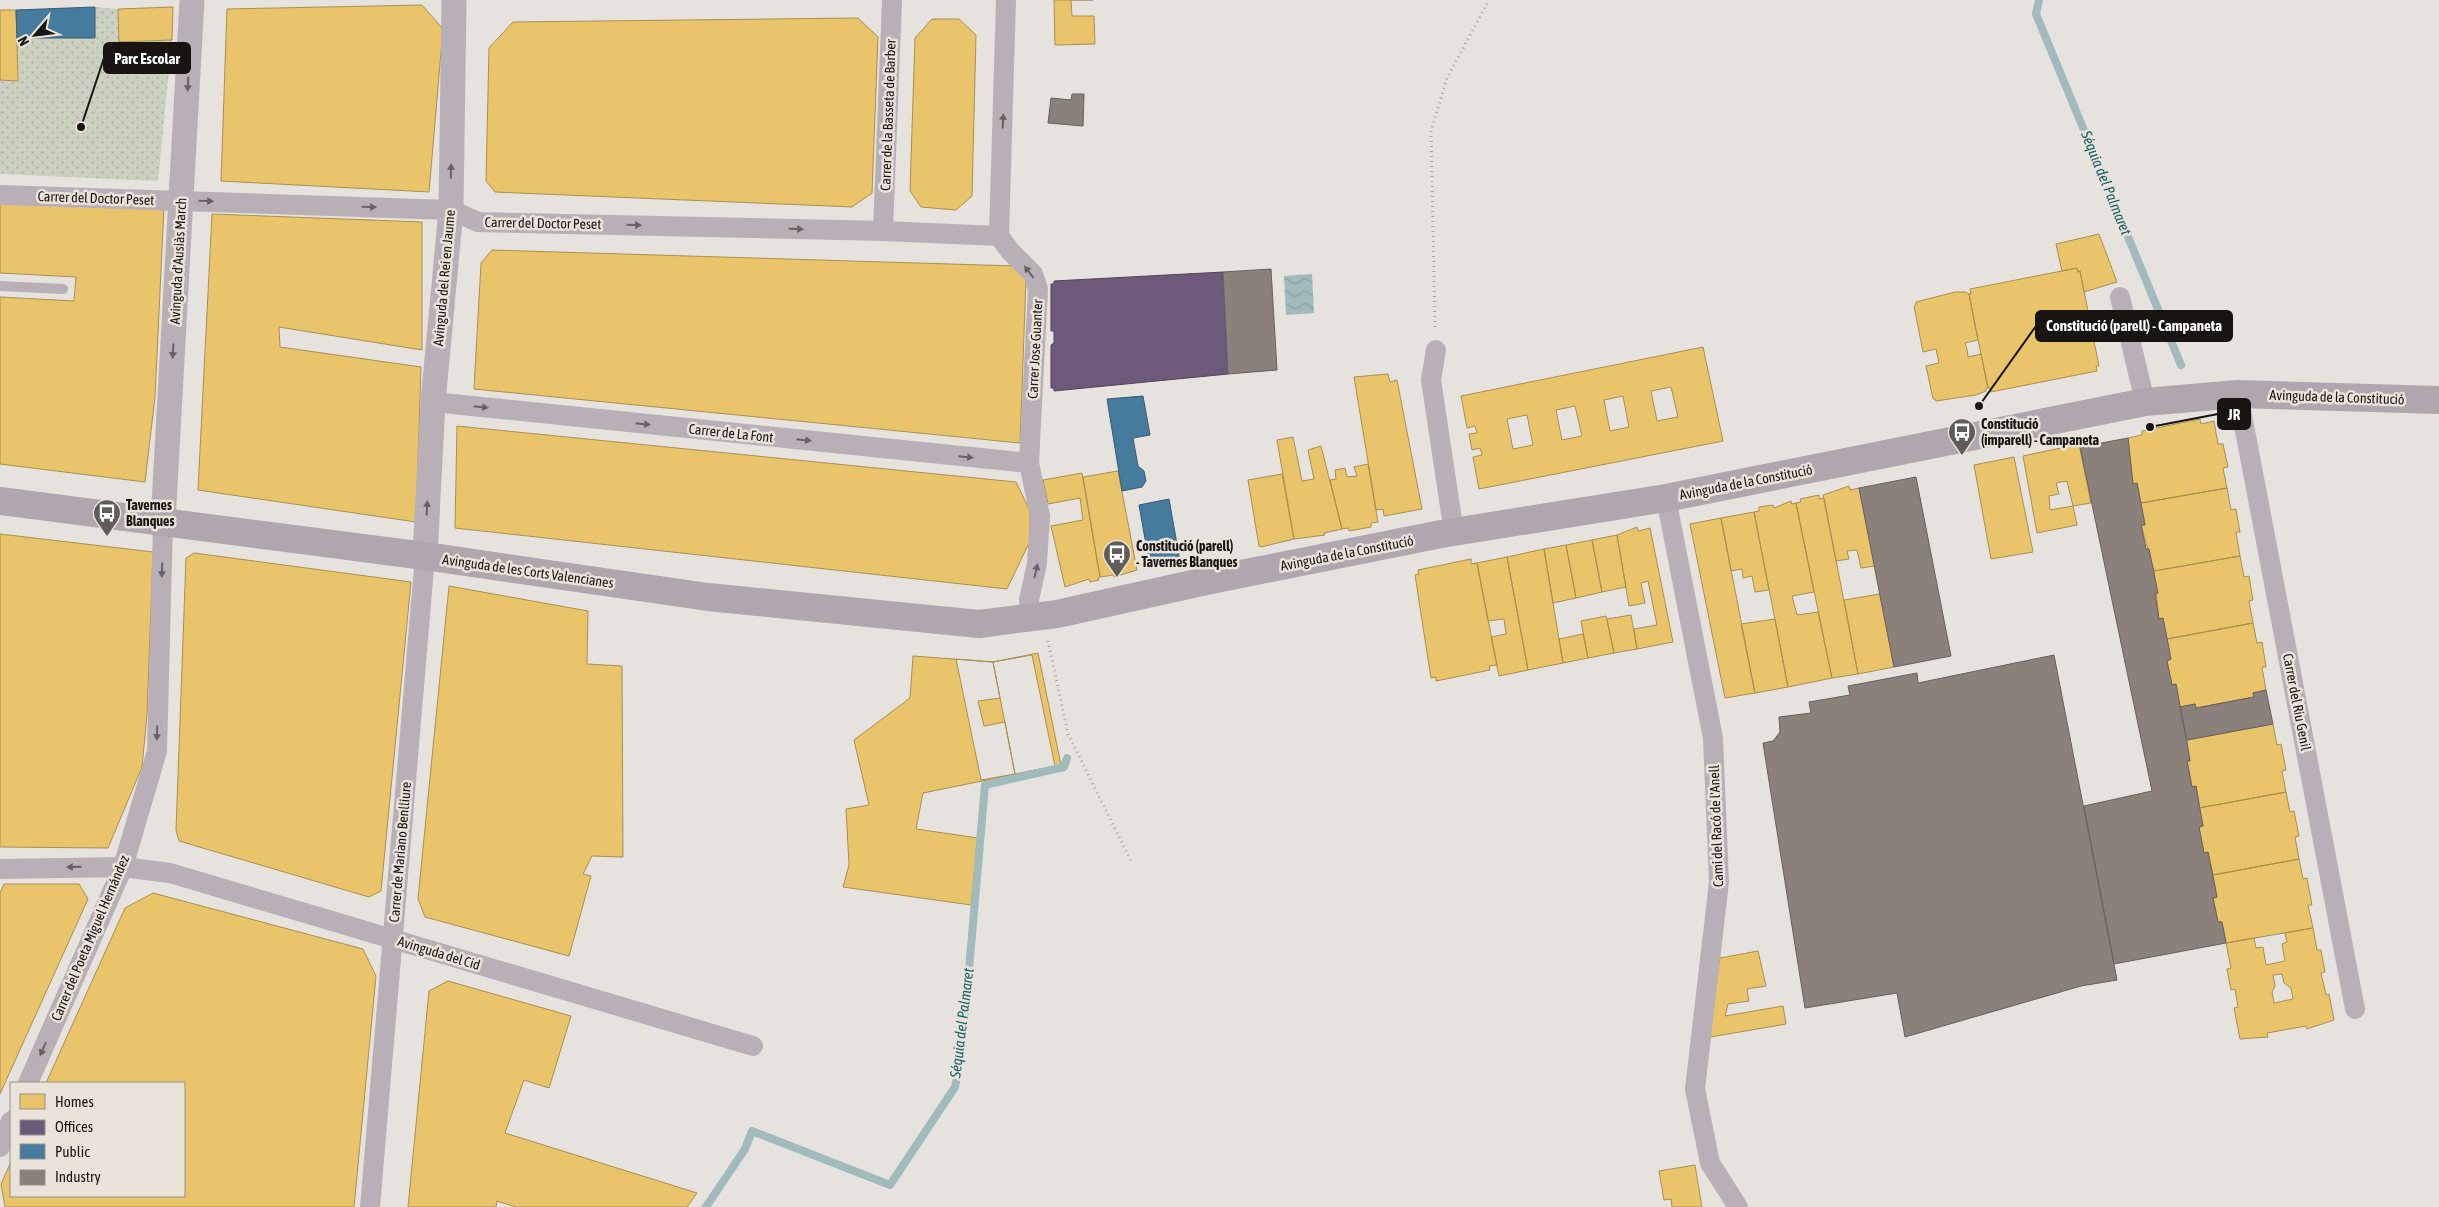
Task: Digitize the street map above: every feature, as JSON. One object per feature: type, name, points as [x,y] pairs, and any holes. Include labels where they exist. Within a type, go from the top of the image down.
[{"type":"main road","name":"Avinguda de la Constitució","points":[[1044,616],[1206,581],[1454,532],[1666,498],[2145,402],[2238,394],[2439,400]]},
{"type":"main road","name":"Avinguda de les Corts Valencianes","points":[[0,501],[425,556],[708,597],[979,624],[1044,616]]},
{"type":"street","name":"Avinguda d'Ausiàs March","points":[[163,522],[192,0]]},
{"type":"street","name":"Avinguda del Rei en Jaume","points":[[425,556],[433,402],[451,210],[454,0]]},
{"type":"street","name":"Carrer de la Basseta de Barber","points":[[883,231],[892,0]]},
{"type":"street","points":[[999,236],[1006,0]]},
{"type":"street","name":"Carrer del Doctor Peset","points":[[0,195],[451,210],[478,222],[883,231],[999,236]]},
{"type":"street","name":"Carrer Jose Guanter","points":[[999,236],[1010,251],[1033,274],[1038,289],[1029,463],[1040,516],[1037,564],[1029,600],[1044,616]]},
{"type":"street","points":[[2120,297],[2145,402]]},
{"type":"street","points":[[1436,350],[1431,380],[1454,532]]},
{"type":"street","name":"Carrer del Riu Genil","points":[[2238,394],[2355,1009]]},
{"type":"street","name":"Carrer de La Font","points":[[433,402],[1029,463]]},
{"type":"street","name":"Camí del Racó de l'Anell","points":[[1666,498],[1713,738],[1719,882],[1695,1089],[1710,1163],[1738,1207]]},
{"type":"street","name":"Carrer del Poeta Miguel Hernández","points":[[28,1082],[123,867],[156,751],[163,522]]},
{"type":"street","name":"Carrer de Mariano Benlliure","points":[[370,1207],[425,556]]},
{"type":"street","name":"Avinguda del Cid","points":[[0,869],[123,867],[170,873],[753,1046]]},
{"type":"street","points":[[0,1147],[10,1123]]},
{"type":"lane","points":[[0,286],[63,289]]},
{"type":"path","points":[[1436,350],[1431,130],[1447,78],[1489,0]]},
{"type":"path","points":[[1044,616],[1068,734],[1132,863]]},
{"type":"green space","points":[[95,7],[118,9],[119,42],[172,40],[158,181],[0,174],[0,80],[18,81],[17,38],[95,38]]},
{"type":"water","points":[[1312,274],[1314,313],[1286,315],[1284,276]]},
{"type":"building: Homes","points":[[1054,0],[1071,0],[1072,16],[1094,16],[1095,44],[1055,45]]},
{"type":"building: Homes","points":[[422,5],[443,29],[429,192],[221,181],[227,9]]},
{"type":"building: Homes","points":[[173,7],[172,40],[119,42],[118,9]]},
{"type":"building: Homes","points":[[0,10],[16,10],[18,81],[0,80]]},
{"type":"building: Homes","points":[[858,18],[878,37],[872,193],[852,207],[495,192],[486,181],[489,48],[513,22]]},
{"type":"building: Homes","points":[[932,19],[959,19],[976,35],[972,196],[956,210],[921,207],[910,191],[915,38]]},
{"type":"building: Homes","points":[[0,204],[164,207],[155,397],[145,482],[0,464],[0,297],[74,301],[76,277],[0,273]]},
{"type":"building: Homes","points":[[212,214],[422,222],[422,350],[279,327],[280,347],[421,367],[416,522],[198,490]]},
{"type":"building: Homes","points":[[2099,234],[2117,282],[2084,292],[2080,271],[2078,272],[2077,268],[2062,271],[2056,244]]},
{"type":"building: Homes","points":[[492,250],[1015,266],[1026,279],[1020,443],[474,389],[481,263]]},
{"type":"building: Homes","points":[[2077,268],[2078,272],[2080,271],[2099,366],[2096,366],[2097,371],[1991,392],[1990,388],[1988,388],[1975,325],[1969,294],[1971,294],[1970,289]]},
{"type":"building: Homes","points":[[1955,292],[1966,292],[1969,294],[1978,340],[1965,343],[1968,357],[1981,354],[1988,388],[1986,388],[1986,391],[1976,395],[1936,401],[1933,399],[1926,366],[1939,363],[1936,349],[1923,352],[1914,306],[1916,302]]},
{"type":"building: Homes","points":[[1703,347],[1723,441],[1479,489],[1473,457],[1482,455],[1480,448],[1472,450],[1469,434],[1477,433],[1475,426],[1467,428],[1461,396]],"holes":[[[1671,387],[1678,417],[1657,421],[1651,391]],[[1623,396],[1629,427],[1610,431],[1604,400]],[[1575,406],[1582,436],[1562,440],[1556,410]],[[1527,415],[1533,445],[1513,449],[1507,419]]]},
{"type":"building: Homes","points":[[1388,374],[1390,382],[1397,380],[1422,509],[1384,516],[1383,509],[1376,510],[1354,377]]},
{"type":"building: Homes","points":[[2200,419],[2201,424],[2214,421],[2218,444],[2223,444],[2228,467],[2223,468],[2227,488],[2141,503],[2137,483],[2133,484],[2128,438],[2142,435],[2142,431]]},
{"type":"building: Homes","points":[[457,426],[1016,482],[1030,511],[1030,541],[1007,589],[455,528]]},
{"type":"building: Homes","points":[[1293,437],[1302,481],[1314,479],[1308,450],[1321,446],[1342,529],[1324,533],[1325,535],[1294,539],[1277,440]]},
{"type":"building: Homes","points":[[2079,444],[2091,503],[2073,506],[2077,525],[2037,533],[2023,456]],"holes":[[[2067,481],[2073,506],[2050,510],[2049,496],[2059,494],[2056,483]]]},
{"type":"building: Homes","points":[[2014,457],[2033,552],[1991,559],[1974,465]]},
{"type":"building: Homes","points":[[1368,464],[1378,522],[1371,523],[1371,527],[1349,531],[1348,528],[1342,529],[1330,480],[1336,479],[1335,470],[1345,468],[1347,477],[1357,476],[1354,467]]},
{"type":"building: Homes","points":[[1118,471],[1137,570],[1114,577],[1114,575],[1100,577],[1083,477]]},
{"type":"building: Homes","points":[[1082,473],[1100,577],[1098,578],[1099,580],[1090,582],[1089,579],[1065,587],[1051,526],[1083,520],[1080,498],[1048,504],[1043,480]]},
{"type":"building: Homes","points":[[1282,474],[1294,539],[1261,547],[1259,546],[1248,480]]},
{"type":"building: Homes","points":[[1849,486],[1850,490],[1859,488],[1875,566],[1861,568],[1857,550],[1847,551],[1849,559],[1836,561],[1823,495]]},
{"type":"building: Homes","points":[[2227,488],[2231,510],[2236,509],[2240,532],[2236,532],[2240,556],[2154,571],[2141,525],[2145,525],[2141,503]]},
{"type":"building: Homes","points":[[1819,495],[1819,499],[1824,498],[1858,674],[1832,678],[1796,503],[1801,502],[1800,499]]},
{"type":"building: Homes","points":[[1791,501],[1792,504],[1796,503],[1814,592],[1792,596],[1797,615],[1818,612],[1832,678],[1788,687],[1754,512],[1759,511],[1759,507],[1773,505],[1774,508]]},
{"type":"building: Homes","points":[[1754,512],[1769,590],[1755,592],[1752,576],[1743,578],[1742,569],[1731,571],[1721,518]]},
{"type":"building: Homes","points":[[1721,518],[1755,693],[1725,698],[1690,524]]},
{"type":"building: Homes","points":[[1637,527],[1638,531],[1650,528],[1673,642],[1637,649],[1634,629],[1657,625],[1648,581],[1641,583],[1645,603],[1629,606],[1617,535]]},
{"type":"building: Homes","points":[[0,534],[153,552],[147,715],[142,767],[108,848],[0,847]]},
{"type":"building: Homes","points":[[1617,535],[1626,587],[1602,592],[1592,540]]},
{"type":"building: Homes","points":[[1592,540],[1602,592],[1576,598],[1566,545]]},
{"type":"building: Homes","points":[[1566,545],[1576,598],[1553,603],[1544,549]]},
{"type":"building: Homes","points":[[1544,549],[1563,663],[1528,670],[1507,557]]},
{"type":"building: Homes","points":[[194,553],[411,582],[381,891],[369,897],[179,841],[176,830],[186,558]]},
{"type":"building: Homes","points":[[2240,556],[2244,577],[2249,576],[2253,600],[2249,601],[2253,623],[2167,639],[2163,618],[2159,619],[2154,571]]},
{"type":"building: Homes","points":[[1507,557],[1528,670],[1499,676],[1491,637],[1506,634],[1504,619],[1488,621],[1477,563]]},
{"type":"building: Homes","points":[[1471,559],[1471,564],[1477,563],[1497,665],[1489,666],[1490,670],[1436,681],[1436,677],[1431,678],[1415,575],[1419,574],[1418,570]]},
{"type":"building: Homes","points":[[449,586],[588,611],[587,664],[622,666],[623,857],[592,856],[583,874],[591,876],[569,956],[425,917],[418,899]]},
{"type":"building: Homes","points":[[1880,594],[1894,667],[1858,674],[1844,600]]},
{"type":"building: Homes","points":[[1631,615],[1637,649],[1614,653],[1607,619]]},
{"type":"building: Homes","points":[[1606,616],[1614,653],[1588,658],[1581,621]]},
{"type":"building: Homes","points":[[1775,619],[1788,687],[1755,693],[1741,624]]},
{"type":"building: Homes","points":[[2253,623],[2257,643],[2262,642],[2266,667],[2262,667],[2266,690],[2253,693],[2254,697],[2196,708],[2195,704],[2180,707],[2176,684],[2172,685],[2167,661],[2171,659],[2167,639]]},
{"type":"building: Homes","points":[[1583,634],[1588,658],[1563,663],[1559,639]]},
{"type":"building: Homes","points":[[1038,653],[1061,765],[923,793],[916,829],[978,838],[971,905],[843,887],[849,865],[846,809],[869,805],[854,740],[910,698],[913,656],[993,662]]},
{"type":"building: Homes","points":[[1032,655],[1055,766],[1015,774],[993,662]]},
{"type":"building: Homes","points":[[956,659],[993,662],[1000,698],[978,701],[984,726],[1005,722],[1015,774],[981,780]]},
{"type":"building: Homes","points":[[2273,724],[2277,745],[2281,744],[2286,770],[2282,771],[2286,792],[2199,808],[2196,786],[2192,787],[2187,761],[2190,761],[2187,740]]},
{"type":"building: Homes","points":[[2286,792],[2290,812],[2294,811],[2299,836],[2295,837],[2299,859],[2213,875],[2208,852],[2204,853],[2199,827],[2203,826],[2199,808]]},
{"type":"building: Homes","points":[[2299,859],[2303,879],[2307,878],[2312,905],[2308,905],[2313,928],[2226,943],[2222,922],[2218,922],[2213,898],[2217,897],[2213,875]]},
{"type":"building: Homes","points":[[4,884],[79,884],[88,899],[0,1094],[0,893]]},
{"type":"building: Homes","points":[[153,893],[363,949],[376,976],[354,1207],[5,1207],[1,1184],[10,1164],[10,1197],[185,1197],[185,1082],[46,1082],[125,908]]},
{"type":"building: Homes","points":[[2313,928],[2317,950],[2321,950],[2325,972],[2321,973],[2326,995],[2329,994],[2334,1020],[2307,1029],[2306,1026],[2267,1033],[2268,1037],[2240,1039],[2234,1008],[2238,1007],[2235,989],[2231,990],[2227,969],[2231,968],[2226,943],[2254,938],[2256,948],[2263,947],[2266,965],[2285,961],[2282,944],[2287,942],[2285,933]],"holes":[[[2282,974],[2284,983],[2291,988],[2293,999],[2274,1003],[2272,992],[2275,986],[2273,975]]]},
{"type":"building: Homes","points":[[1758,951],[1766,986],[1747,989],[1749,1001],[1728,1004],[1725,1016],[1783,1006],[1786,1024],[1705,1038],[1720,958]]},
{"type":"building: Homes","points":[[448,981],[571,1016],[549,1088],[524,1080],[505,1133],[697,1193],[687,1207],[516,1207],[497,1201],[496,1207],[408,1207],[429,991]]},
{"type":"building: Homes","points":[[1695,1165],[1702,1207],[1672,1207],[1671,1199],[1664,1200],[1659,1171]]},
{"type":"building: Offices","points":[[1223,272],[1228,374],[1054,391],[1054,388],[1051,388],[1051,345],[1054,343],[1054,331],[1051,331],[1051,284],[1054,284],[1054,281]]},
{"type":"building: Public","points":[[95,7],[95,38],[17,38],[16,10]]},
{"type":"building: Public","points":[[1143,396],[1150,435],[1133,438],[1138,466],[1144,471],[1146,481],[1142,487],[1122,491],[1107,399]]},
{"type":"building: Public","points":[[1169,499],[1180,561],[1150,567],[1139,505]]},
{"type":"building: Industry","points":[[1072,94],[1084,94],[1083,126],[1048,123],[1051,98],[1071,100]]},
{"type":"building: Industry","points":[[1271,269],[1277,370],[1228,374],[1223,272]]},
{"type":"building: Industry","points":[[2128,438],[2133,484],[2137,483],[2145,525],[2141,525],[2146,549],[2149,549],[2158,593],[2155,594],[2159,619],[2163,618],[2171,659],[2167,661],[2172,685],[2176,684],[2190,761],[2187,761],[2192,787],[2196,786],[2203,826],[2199,827],[2204,853],[2208,852],[2217,897],[2213,898],[2218,922],[2222,922],[2226,943],[2114,964],[2084,806],[2152,791],[2080,447]]},
{"type":"building: Industry","points":[[1916,477],[1951,656],[1894,667],[1859,488]]},
{"type":"building: Industry","points":[[2054,655],[2117,980],[2081,986],[1905,1037],[1897,993],[1805,1008],[1763,743],[1773,741],[1780,732],[1779,717],[1811,713],[1809,702],[1850,695],[1848,686],[1917,673],[1918,683]]},
{"type":"building: Industry","points":[[2266,690],[2273,724],[2187,740],[2180,707],[2195,704],[2196,708],[2254,697],[2253,693]]},
{"type":"waterway","name":"Séquia del Palmaret","points":[[2039,0],[2036,14],[2181,365]]},
{"type":"waterway","name":"Séquia del Palmaret","points":[[706,1207],[745,1149],[752,1131],[890,1185],[955,1087],[962,1050],[985,785],[1064,767],[1067,758]]},
{"type":"place","name":"Parc Escolar","points":[[81,127]]},
{"type":"place","name":"Constitució (parell) - Campaneta","points":[[1979,406]]},
{"type":"place","name":"JR","points":[[2150,427]]},
{"type":"place","name":"Constitució (imparell) - Campaneta","points":[[1962,456]]},
{"type":"place","name":"Tavernes Blanques","points":[[107,537]]},
{"type":"place","name":"Constitució (parell) - Tavernes Blanques","points":[[1117,578]]}]
